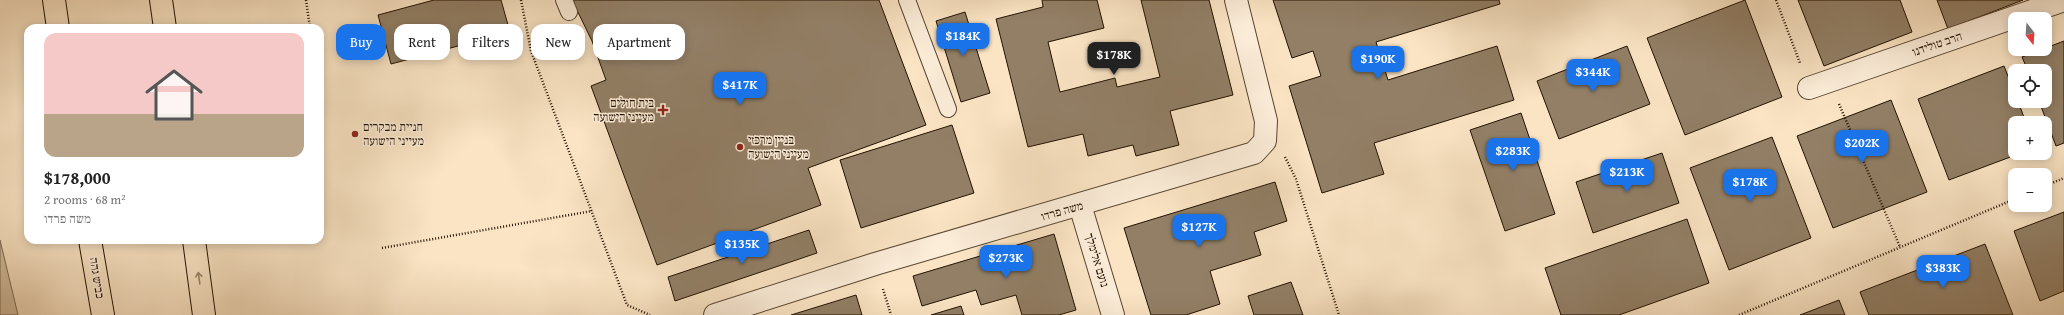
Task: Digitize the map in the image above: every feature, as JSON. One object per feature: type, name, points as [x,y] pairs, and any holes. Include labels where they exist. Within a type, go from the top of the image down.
[{"type":"highway","points":[[54,0],[57,24]]},
{"type":"highway","points":[[161,0],[164,24]]},
{"type":"highway","name":"כביש גהה","points":[[91,244],[103,315]]},
{"type":"highway","points":[[195,244],[204,315]]},
{"type":"street","name":"משה פרדו","points":[[715,315],[875,264],[1254,153],[1265,141],[1266,121],[1236,0]]},
{"type":"street","name":"הרב טולידנו","points":[[1809,88],[2064,0]]},
{"type":"street","name":"נועם אלימלך","points":[[1080,205],[1113,315]]},
{"type":"lane","points":[[907,0],[948,109]]},
{"type":"path","points":[[306,0],[309,24]]},
{"type":"path","points":[[521,0],[531,51],[627,305],[650,315]]},
{"type":"path","points":[[1776,0],[1809,88]]},
{"type":"path","points":[[1829,81],[1900,247]]},
{"type":"path","points":[[1266,121],[1296,179],[1339,315]]},
{"type":"path","points":[[2052,183],[2064,178]]},
{"type":"path","points":[[1739,315],[2008,202]]},
{"type":"path","points":[[382,248],[592,211]]},
{"type":"shaded area","points":[[0,240],[18,315],[0,315]]},
{"type":"building","points":[[434,0],[501,0],[508,24],[458,24],[458,46],[450,48],[450,24],[394,24],[394,60],[406,60],[391,64],[386,45],[386,24],[380,24],[378,15]]},
{"type":"building","name":"בניין מרכזי מעייני הישועה","points":[[572,0],[879,0],[926,125],[808,168],[821,205],[657,265],[591,86],[606,80],[599,60],[685,60],[685,24],[593,24],[593,44]]},
{"type":"building","points":[[1042,0],[1097,0],[1104,28],[1048,42],[1060,92],[1115,78],[1117,87],[1160,77],[1141,0],[1209,0],[1233,95],[1170,111],[1179,145],[1136,156],[1133,145],[1088,156],[1083,134],[1028,147],[996,19],[1043,7]]},
{"type":"building","points":[[1273,0],[1499,0],[1500,4],[1376,42],[1388,80],[1497,46],[1514,100],[1374,143],[1384,174],[1322,193],[1289,86],[1321,76],[1313,51],[1292,58]]},
{"type":"building","points":[[1745,0],[1782,97],[1685,135],[1647,38]]},
{"type":"building","points":[[1798,0],[1900,0],[1912,32],[1824,66]]},
{"type":"building","points":[[1937,0],[2023,0],[1948,29]]},
{"type":"building","points":[[965,12],[990,93],[961,102],[936,21]]},
{"type":"building","points":[[2064,41],[2064,143],[2056,146],[2052,135],[2052,116],[2045,116],[2042,108],[2052,108],[2052,64],[2025,64],[2022,57],[2052,56],[2052,46]]},
{"type":"building","points":[[1627,46],[1650,104],[1559,139],[1537,81]]},
{"type":"building","points":[[2004,66],[2008,76],[2008,108],[2021,108],[2023,116],[2008,116],[2008,158],[1949,180],[1918,99]]},
{"type":"building","points":[[1891,100],[1927,192],[1833,228],[1797,136]]},
{"type":"building","points":[[1521,113],[1555,214],[1505,231],[1470,130]]},
{"type":"building","points":[[952,125],[974,193],[861,228],[840,160]]},
{"type":"building","points":[[1772,137],[1811,238],[1729,270],[1690,168]]},
{"type":"building","points":[[1662,153],[1679,203],[1593,233],[1576,182]]},
{"type":"building","points":[[1275,182],[1287,221],[1254,232],[1261,255],[1210,271],[1220,304],[1186,315],[1151,315],[1124,228]]},
{"type":"building","points":[[2064,212],[2064,291],[2040,301],[2014,231]]},
{"type":"building","points":[[1687,219],[1709,283],[1619,315],[1561,315],[1545,268]]},
{"type":"building","points":[[809,230],[817,253],[675,301],[668,277]]},
{"type":"building","points":[[1054,234],[1076,310],[1059,315],[1022,315],[1016,295],[981,305],[976,290],[922,306],[913,276]]},
{"type":"building","points":[[1985,244],[2013,315],[1869,315],[1860,292]]},
{"type":"building","points":[[1291,282],[1303,315],[1254,315],[1248,296]]},
{"type":"building","points":[[856,295],[862,315],[791,315]]},
{"type":"building","points":[[1839,300],[1845,315],[1800,315]]},
{"type":"building","points":[[961,306],[964,315],[931,315]]},
{"type":"place","name":"בית חולים מעייני הישועה","points":[[663,110]]},
{"type":"place","name":"חניית מבקרים מעייני הישועה","points":[[355,134]]},
{"type":"place","name":"בניין מרכזי מעייני הישועה","points":[[740,147]]}]
